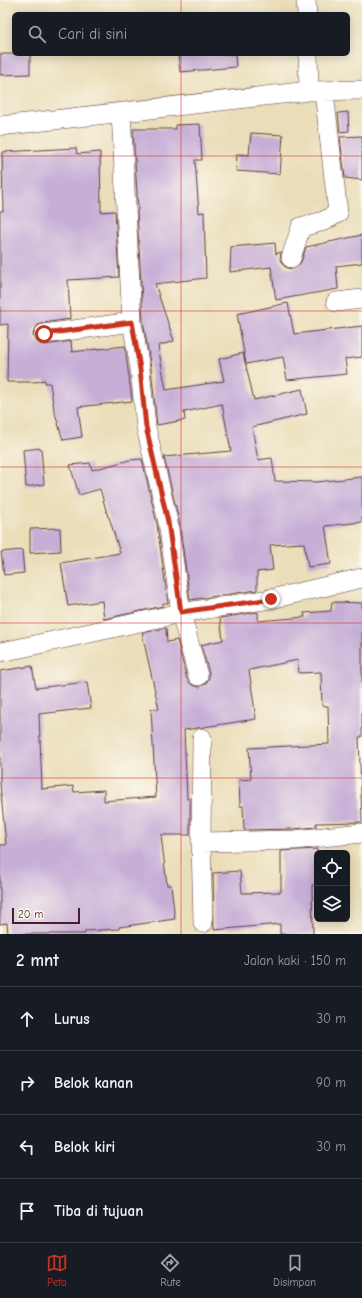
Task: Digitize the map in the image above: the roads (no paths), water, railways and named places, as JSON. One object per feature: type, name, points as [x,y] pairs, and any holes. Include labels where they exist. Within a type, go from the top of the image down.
[{"type":"street","points":[[306,0],[307,12]]},
{"type":"street","points":[[291,258],[301,227],[324,221],[338,213],[317,92],[308,56]]},
{"type":"street","points":[[0,126],[317,92],[362,90]]},
{"type":"street","points":[[121,113],[132,322],[140,369],[146,427],[168,522],[181,612],[198,676]]},
{"type":"street","points":[[336,302],[362,299]]},
{"type":"street","points":[[44,334],[132,322]]},
{"type":"street","points":[[0,652],[181,612],[271,599],[362,578]]},
{"type":"street","points":[[202,738],[201,842],[203,923]]},
{"type":"street","points":[[201,842],[294,840],[362,833]]}]
